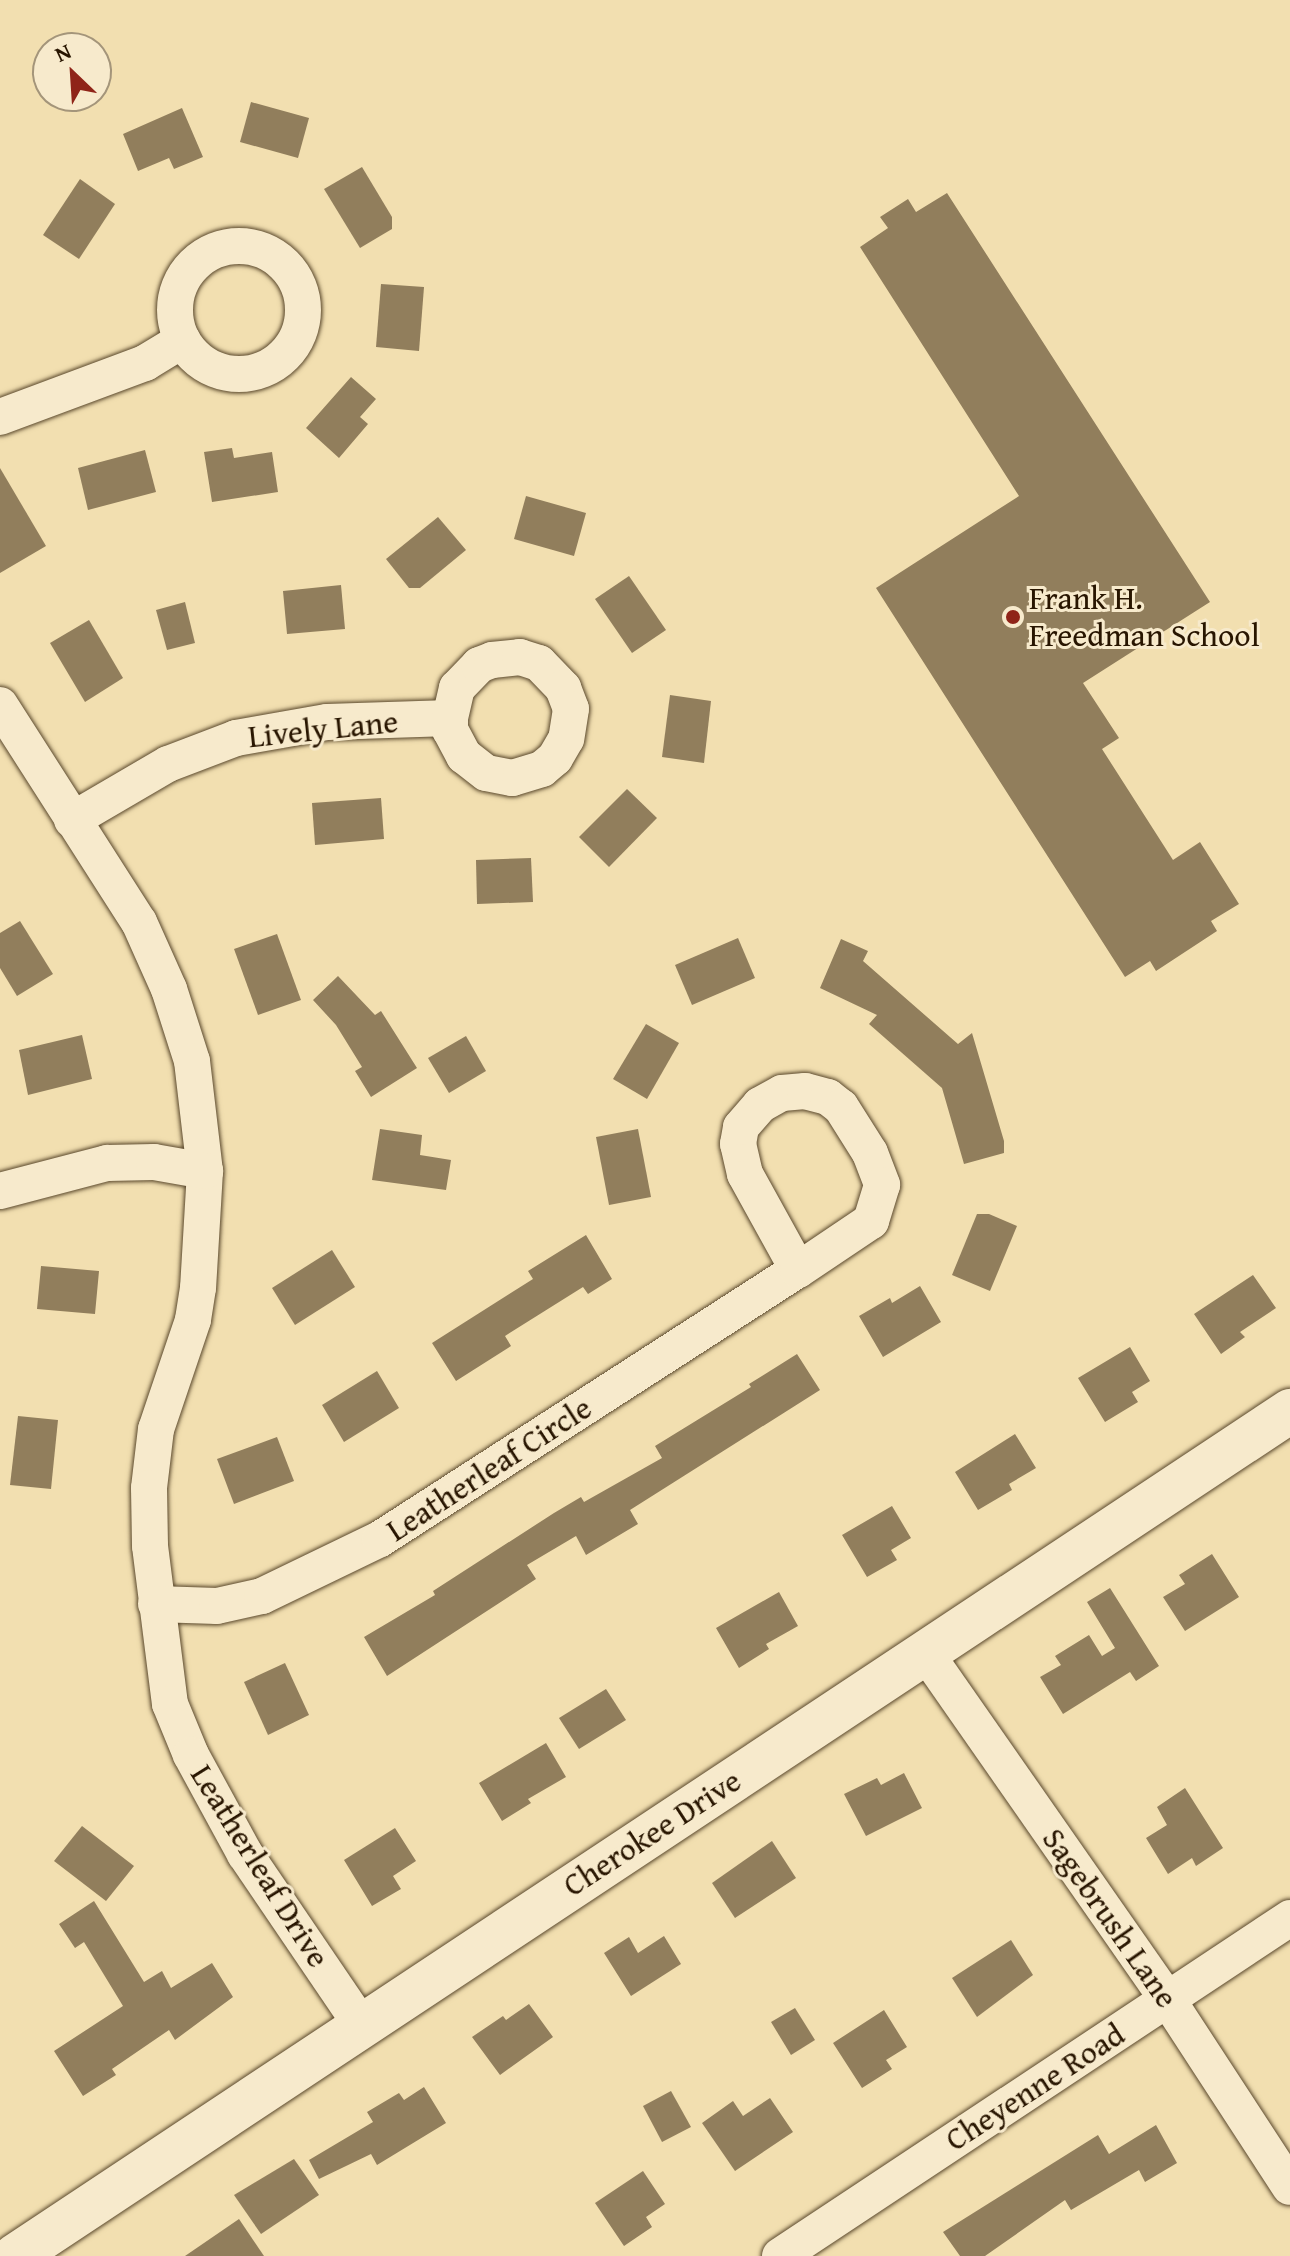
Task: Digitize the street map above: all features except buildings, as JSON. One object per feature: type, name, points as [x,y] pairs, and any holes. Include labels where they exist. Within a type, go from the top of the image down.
[{"type":"street","points":[[0,417],[145,363],[183,340]]},
{"type":"street","name":"Leatherleaf Drive","points":[[0,705],[139,922],[169,989],[192,1061],[205,1171],[201,1255],[193,1320],[163,1404],[151,1458],[148,1517],[170,1704],[191,1755],[245,1854],[361,2025]]},
{"type":"street","name":"Lively Lane","points":[[72,820],[168,764],[236,738],[327,722],[450,718]]},
{"type":"street","name":"Leatherleaf Circle","points":[[156,1604],[217,1606],[262,1596],[380,1539],[798,1270],[871,1221],[882,1185],[870,1153],[841,1107],[828,1097],[805,1091],[782,1093],[760,1105],[741,1127],[738,1144],[745,1174],[798,1270]]},
{"type":"street","points":[[0,1191],[107,1163],[154,1162],[205,1171]]},
{"type":"street","name":"Cherokee Drive","points":[[15,2256],[1290,1411]]},
{"type":"street","name":"Sagebrush Lane","points":[[925,1652],[1168,2000],[1290,2187]]},
{"type":"street","name":"Cheyenne Road","points":[[780,2256],[1290,1918]]},
{"type":"place","name":"Frank H. Freedman School","points":[[1013,617]]}]
